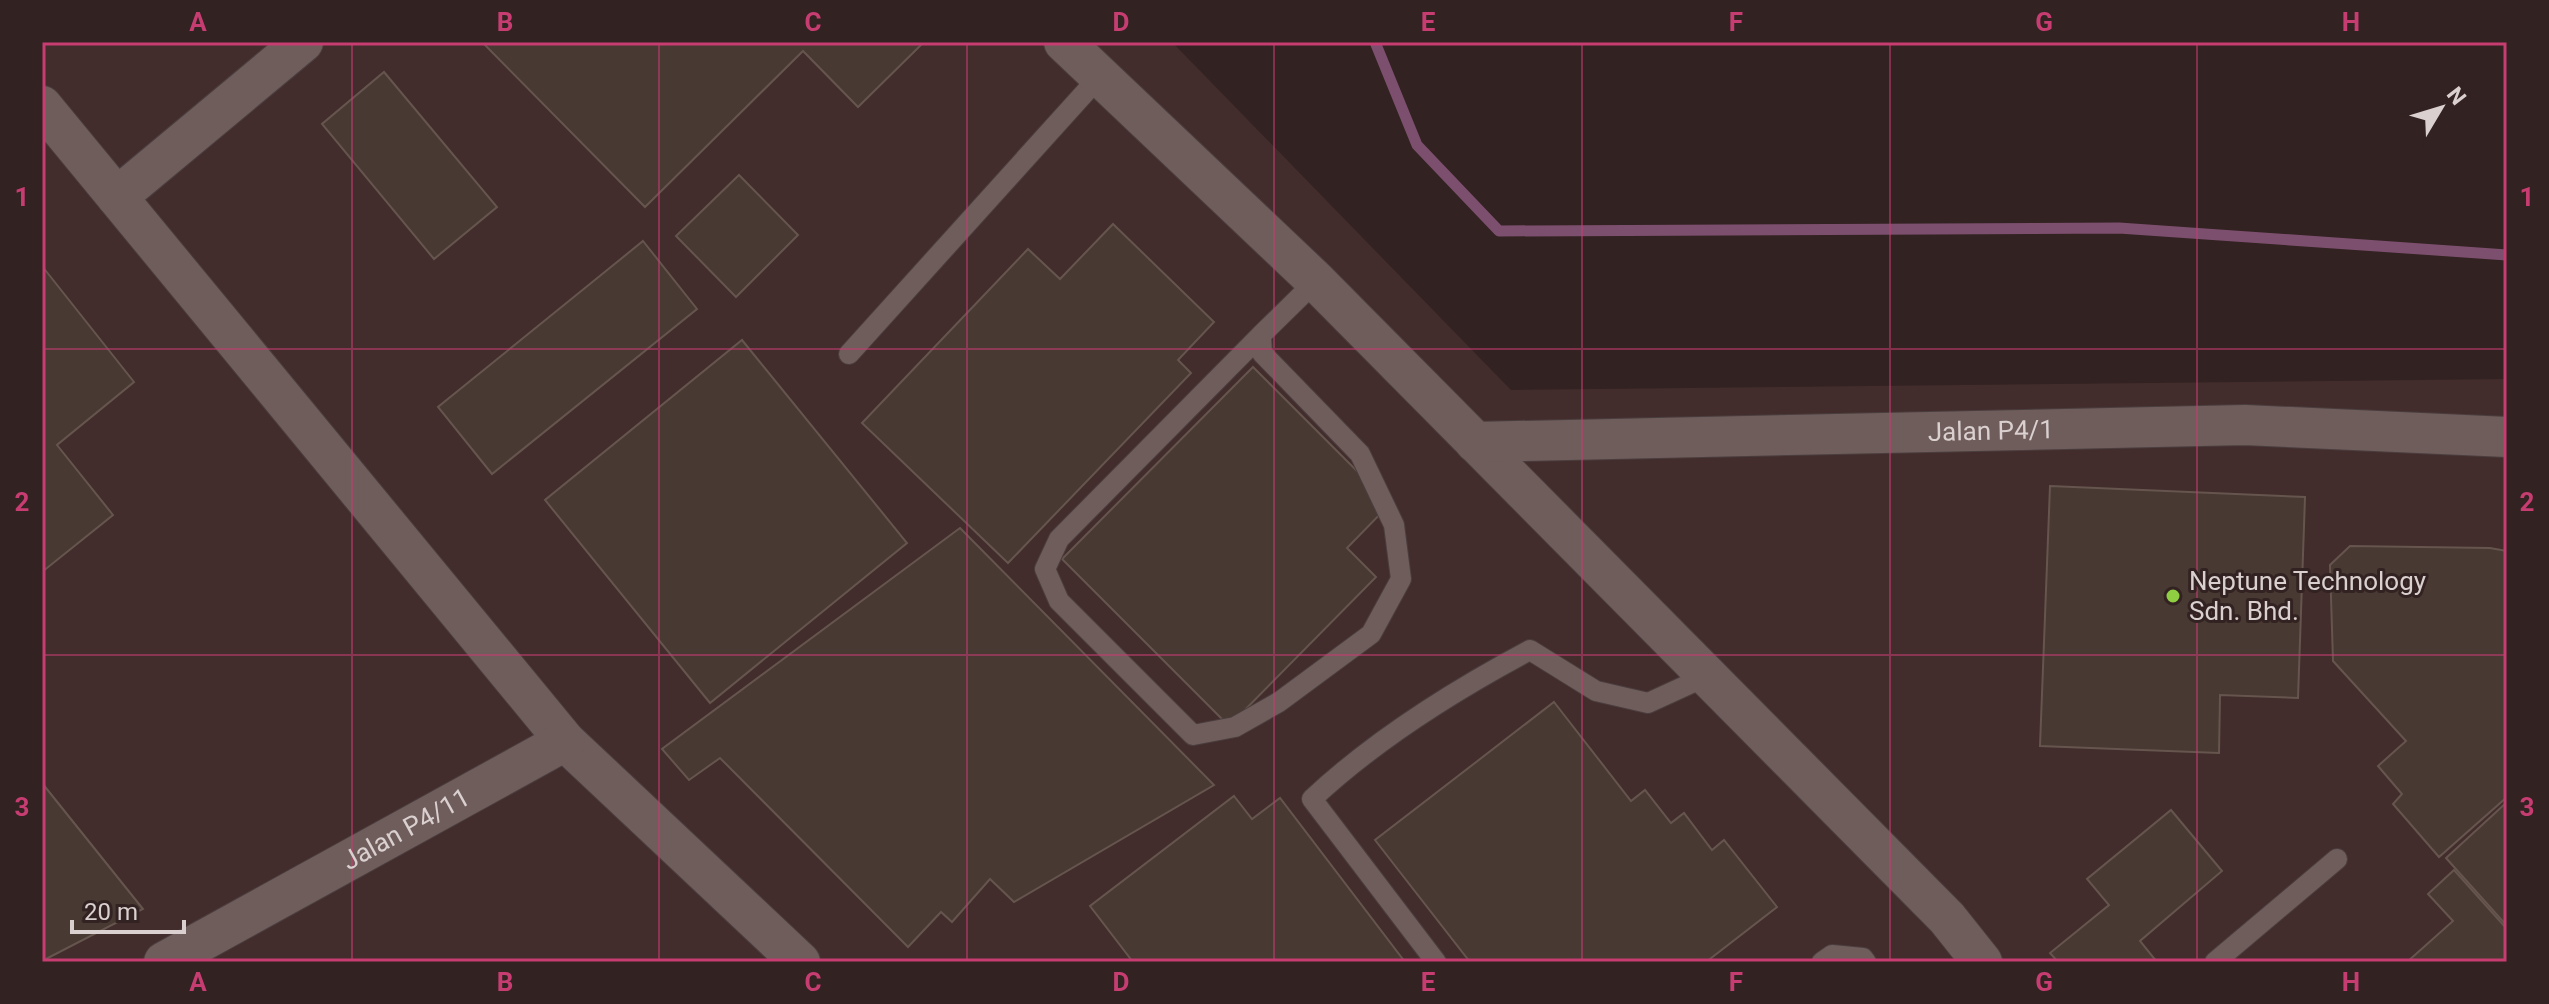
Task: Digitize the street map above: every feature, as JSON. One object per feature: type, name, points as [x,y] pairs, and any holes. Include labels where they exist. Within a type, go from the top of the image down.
[{"type":"street","points":[[117,197],[303,42]]},
{"type":"street","points":[[1064,42],[1316,281],[1947,918],[1982,962]]},
{"type":"street","points":[[42,106],[565,741],[800,962]]},
{"type":"street","name":"Jalan P4/1","points":[[1475,442],[2245,425],[2507,437]]},
{"type":"street","name":"Jalan P4/11","points":[[164,962],[565,741]]},
{"type":"lane","points":[[849,354],[1100,76]]},
{"type":"lane","points":[[1261,335],[1262,353],[1360,454],[1394,525],[1401,579],[1371,634],[1359,643],[1279,702],[1235,727],[1193,735],[1059,601],[1045,569],[1059,539],[1261,335],[1316,281]]},
{"type":"lane","points":[[1436,962],[1312,799],[1338,774],[1460,687],[1530,650],[1596,691],[1648,703],[1707,676]]},
{"type":"lane","points":[[2215,962],[2337,859]]},
{"type":"lane","points":[[1822,962],[1832,955],[1863,958],[1866,962]]},
{"type":"shaded area","points":[[42,42],[1172,42],[1511,390],[2507,379],[2507,962],[42,962]]},
{"type":"building","points":[[482,42],[922,44],[858,107],[803,51],[645,207]]},
{"type":"building","points":[[384,72],[497,207],[434,259],[322,124]]},
{"type":"building","points":[[739,175],[798,235],[736,297],[676,236]]},
{"type":"building","points":[[1113,224],[1214,322],[1178,360],[1191,373],[1008,563],[862,423],[1028,249],[1060,279]]},
{"type":"building","points":[[643,241],[697,309],[492,474],[438,407]]},
{"type":"building","points":[[42,266],[134,382],[57,445],[113,515],[42,572]]},
{"type":"building","points":[[742,340],[907,543],[710,703],[545,500]]},
{"type":"building","points":[[1253,367],[1390,504],[1347,548],[1376,577],[1229,726],[1062,559]]},
{"type":"building","name":"Neptune Technology Sdn. Bhd.","points":[[2050,486],[2305,497],[2298,698],[2220,695],[2219,753],[2040,746]]},
{"type":"building","points":[[960,528],[1214,785],[1014,902],[990,879],[952,922],[941,912],[908,947],[720,758],[689,780],[662,749]]},
{"type":"building","points":[[2350,546],[2490,548],[2507,551],[2507,797],[2439,857],[2393,804],[2402,794],[2378,766],[2406,741],[2333,661],[2330,565]]},
{"type":"building","points":[[1554,702],[1631,801],[1645,790],[1671,823],[1684,813],[1712,850],[1724,840],[1777,907],[1706,962],[1470,962],[1375,840]]},
{"type":"building","points":[[42,783],[143,909],[42,961]]},
{"type":"building","points":[[1234,796],[1252,819],[1280,798],[1405,962],[1133,962],[1090,906]]},
{"type":"building","points":[[2507,802],[2507,926],[2446,858]]},
{"type":"building","points":[[2171,810],[2222,871],[2140,941],[2157,962],[2058,962],[2050,953],[2109,905],[2087,879]]},
{"type":"building","points":[[2454,870],[2507,929],[2507,962],[2407,962],[2453,921],[2428,894]]},
{"type":"waterway","points":[[1375,42],[1417,145],[1499,231],[2119,228],[2507,255]]},
{"type":"place","name":"Neptune Technology Sdn. Bhd.","points":[[2173,596]]}]
